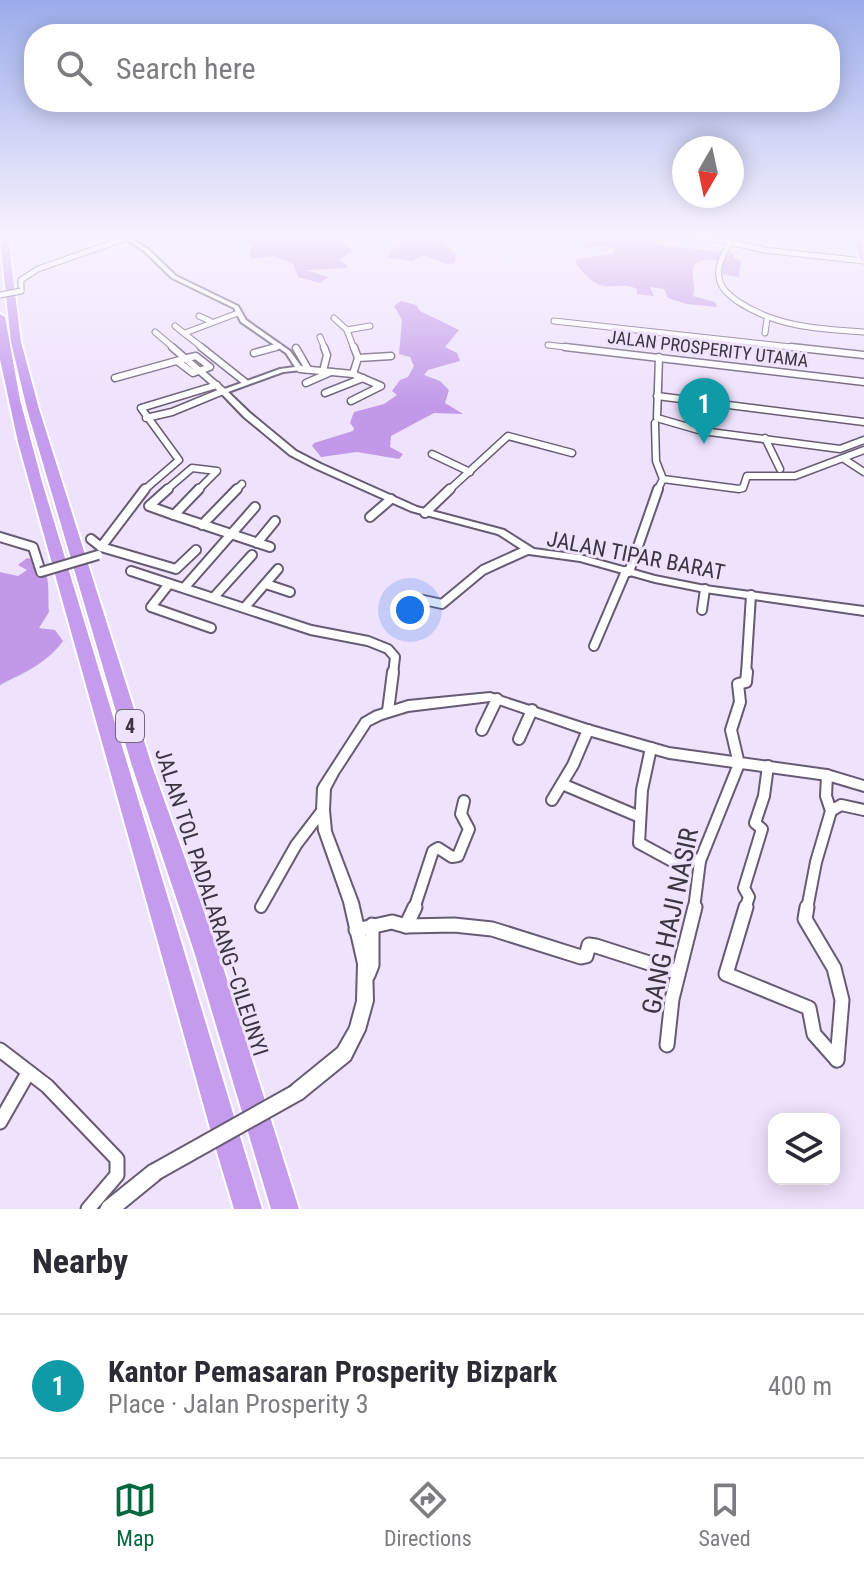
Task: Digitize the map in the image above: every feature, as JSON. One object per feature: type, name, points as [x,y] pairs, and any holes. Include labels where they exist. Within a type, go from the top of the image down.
[{"type":"highway","name":"JALAN TOL PADALARANG–CILEUNYI","points":[[10,293],[16,342],[33,409],[142,766],[205,948],[285,1209]]},
{"type":"highway","name":"4","points":[[0,317],[42,507],[84,641],[175,970],[248,1209]]},
{"type":"street","points":[[212,293],[236,307],[243,321],[295,358],[304,369]]},
{"type":"street","points":[[729,293],[767,319],[792,328],[864,332]]},
{"type":"street","points":[[185,333],[210,321],[238,313]]},
{"type":"street","points":[[199,316],[210,321]]},
{"type":"street","points":[[334,318],[347,330],[358,358],[353,374]]},
{"type":"street","points":[[765,333],[767,319]]},
{"type":"street","points":[[554,321],[864,355]]},
{"type":"street","points":[[175,326],[245,382]]},
{"type":"street","points":[[347,330],[370,326]]},
{"type":"street","points":[[155,332],[187,358]]},
{"type":"street","points":[[320,337],[327,355],[323,371]]},
{"type":"street","name":"JALAN PROSPERITY UTAMA","points":[[548,345],[864,382]]},
{"type":"street","points":[[254,353],[279,346]]},
{"type":"street","points":[[296,348],[304,369]]},
{"type":"street","points":[[358,358],[391,356]]},
{"type":"street","points":[[115,378],[187,358],[201,357],[210,367],[191,372],[177,361]]},
{"type":"street","points":[[594,646],[639,549],[651,502],[663,479],[656,461],[659,357]]},
{"type":"street","points":[[0,537],[33,547],[41,572],[100,551],[127,518],[127,510],[143,491],[179,460],[141,407],[173,396],[220,388],[282,370],[304,369],[353,374],[381,388],[351,401]]},
{"type":"street","points":[[201,370],[220,388]]},
{"type":"street","points":[[306,383],[332,372]]},
{"type":"street","points":[[325,393],[364,378]]},
{"type":"street","points":[[146,418],[172,412],[220,388]]},
{"type":"street","name":"JALAN TIPAR BARAT","points":[[220,388],[293,453],[425,513],[501,532],[538,554],[580,558],[705,589],[864,611]]},
{"type":"street","points":[[164,389],[173,396]]},
{"type":"street","points":[[657,396],[864,422]]},
{"type":"street","points":[[655,419],[702,431],[840,449],[864,440]]},
{"type":"street","points":[[425,513],[509,435],[572,453]]},
{"type":"street","points":[[765,438],[780,469]]},
{"type":"street","points":[[663,479],[739,489],[743,488],[747,476],[792,477],[864,450]]},
{"type":"street","points":[[432,454],[470,472]]},
{"type":"street","points":[[844,459],[864,472]]},
{"type":"street","points":[[174,515],[217,471],[192,468],[149,504],[174,515],[202,525],[270,547]]},
{"type":"street","points":[[202,525],[242,484]]},
{"type":"street","points":[[370,517],[391,499]]},
{"type":"street","points":[[184,588],[255,507]]},
{"type":"street","points":[[257,543],[275,521]]},
{"type":"street","points":[[100,551],[176,569],[196,550]]},
{"type":"street","points":[[419,599],[441,604],[489,566],[527,550]]},
{"type":"street","points":[[214,597],[252,555]]},
{"type":"street","points":[[245,607],[278,569]]},
{"type":"street","points":[[131,571],[311,630],[368,641],[393,652],[395,668],[388,711]]},
{"type":"street","points":[[169,584],[151,607],[211,628]]},
{"type":"street","points":[[266,584],[290,592]]},
{"type":"street","points":[[702,610],[705,589]]},
{"type":"street","points":[[739,764],[731,730],[739,707],[738,684],[746,682],[751,595]]},
{"type":"street","points":[[109,1209],[155,1172],[296,1093],[344,1054],[357,1030],[365,1001],[366,979],[351,902],[325,831],[323,810],[324,788],[366,722],[388,711],[476,696],[497,699],[588,730],[693,758],[827,775],[864,786]]},
{"type":"street","points":[[482,730],[497,699]]},
{"type":"street","points":[[519,739],[532,710]]},
{"type":"street","points":[[552,800],[588,730]]},
{"type":"street","points":[[651,748],[639,843],[674,862],[689,858],[700,861]]},
{"type":"street","name":"GANG HAJI NASIR","points":[[667,1045],[677,972],[694,912],[700,861],[739,764]]},
{"type":"street","points":[[768,766],[764,796],[755,823],[762,829],[744,888],[749,897],[726,974],[809,1008],[814,1034],[837,1060],[842,1000],[834,968],[805,919],[819,848],[828,834],[831,811],[826,796],[827,775]]},
{"type":"street","points":[[562,784],[640,817]]},
{"type":"street","points":[[406,926],[421,893],[433,851],[438,848],[452,857],[458,856],[469,829],[461,814],[464,801]]},
{"type":"street","points":[[831,811],[841,805],[864,810]]},
{"type":"street","points":[[261,907],[296,845],[323,810]]},
{"type":"street","points":[[355,931],[392,922],[406,926],[479,926],[515,933],[581,957],[586,956],[589,945],[596,946],[677,972]]},
{"type":"street","points":[[366,979],[372,965],[372,925]]},
{"type":"street","points":[[0,1050],[47,1086],[117,1159],[117,1175],[88,1209]]},
{"type":"street","points":[[0,1122],[28,1073]]},
{"type":"shaded area","points":[[666,293],[693,293],[693,296],[715,302],[717,307],[687,304],[668,298]]},
{"type":"shaded area","points":[[401,301],[416,305],[420,311],[459,330],[445,347],[457,353],[460,361],[428,370],[424,375],[440,381],[449,390],[445,403],[463,414],[434,413],[391,436],[390,447],[403,454],[399,459],[357,452],[321,457],[312,446],[314,443],[353,431],[350,423],[354,412],[384,404],[397,395],[392,391],[400,380],[408,377],[414,366],[410,357],[399,354],[402,320],[394,306]]},
{"type":"shaded area","points":[[27,558],[42,566],[47,579],[49,612],[39,628],[55,630],[63,641],[42,662],[0,685],[0,572],[18,576],[27,570],[18,565]]},
{"type":"place","name":"Kantor Pemasaran Prosperity Bizpark","points":[[704,444]]}]
